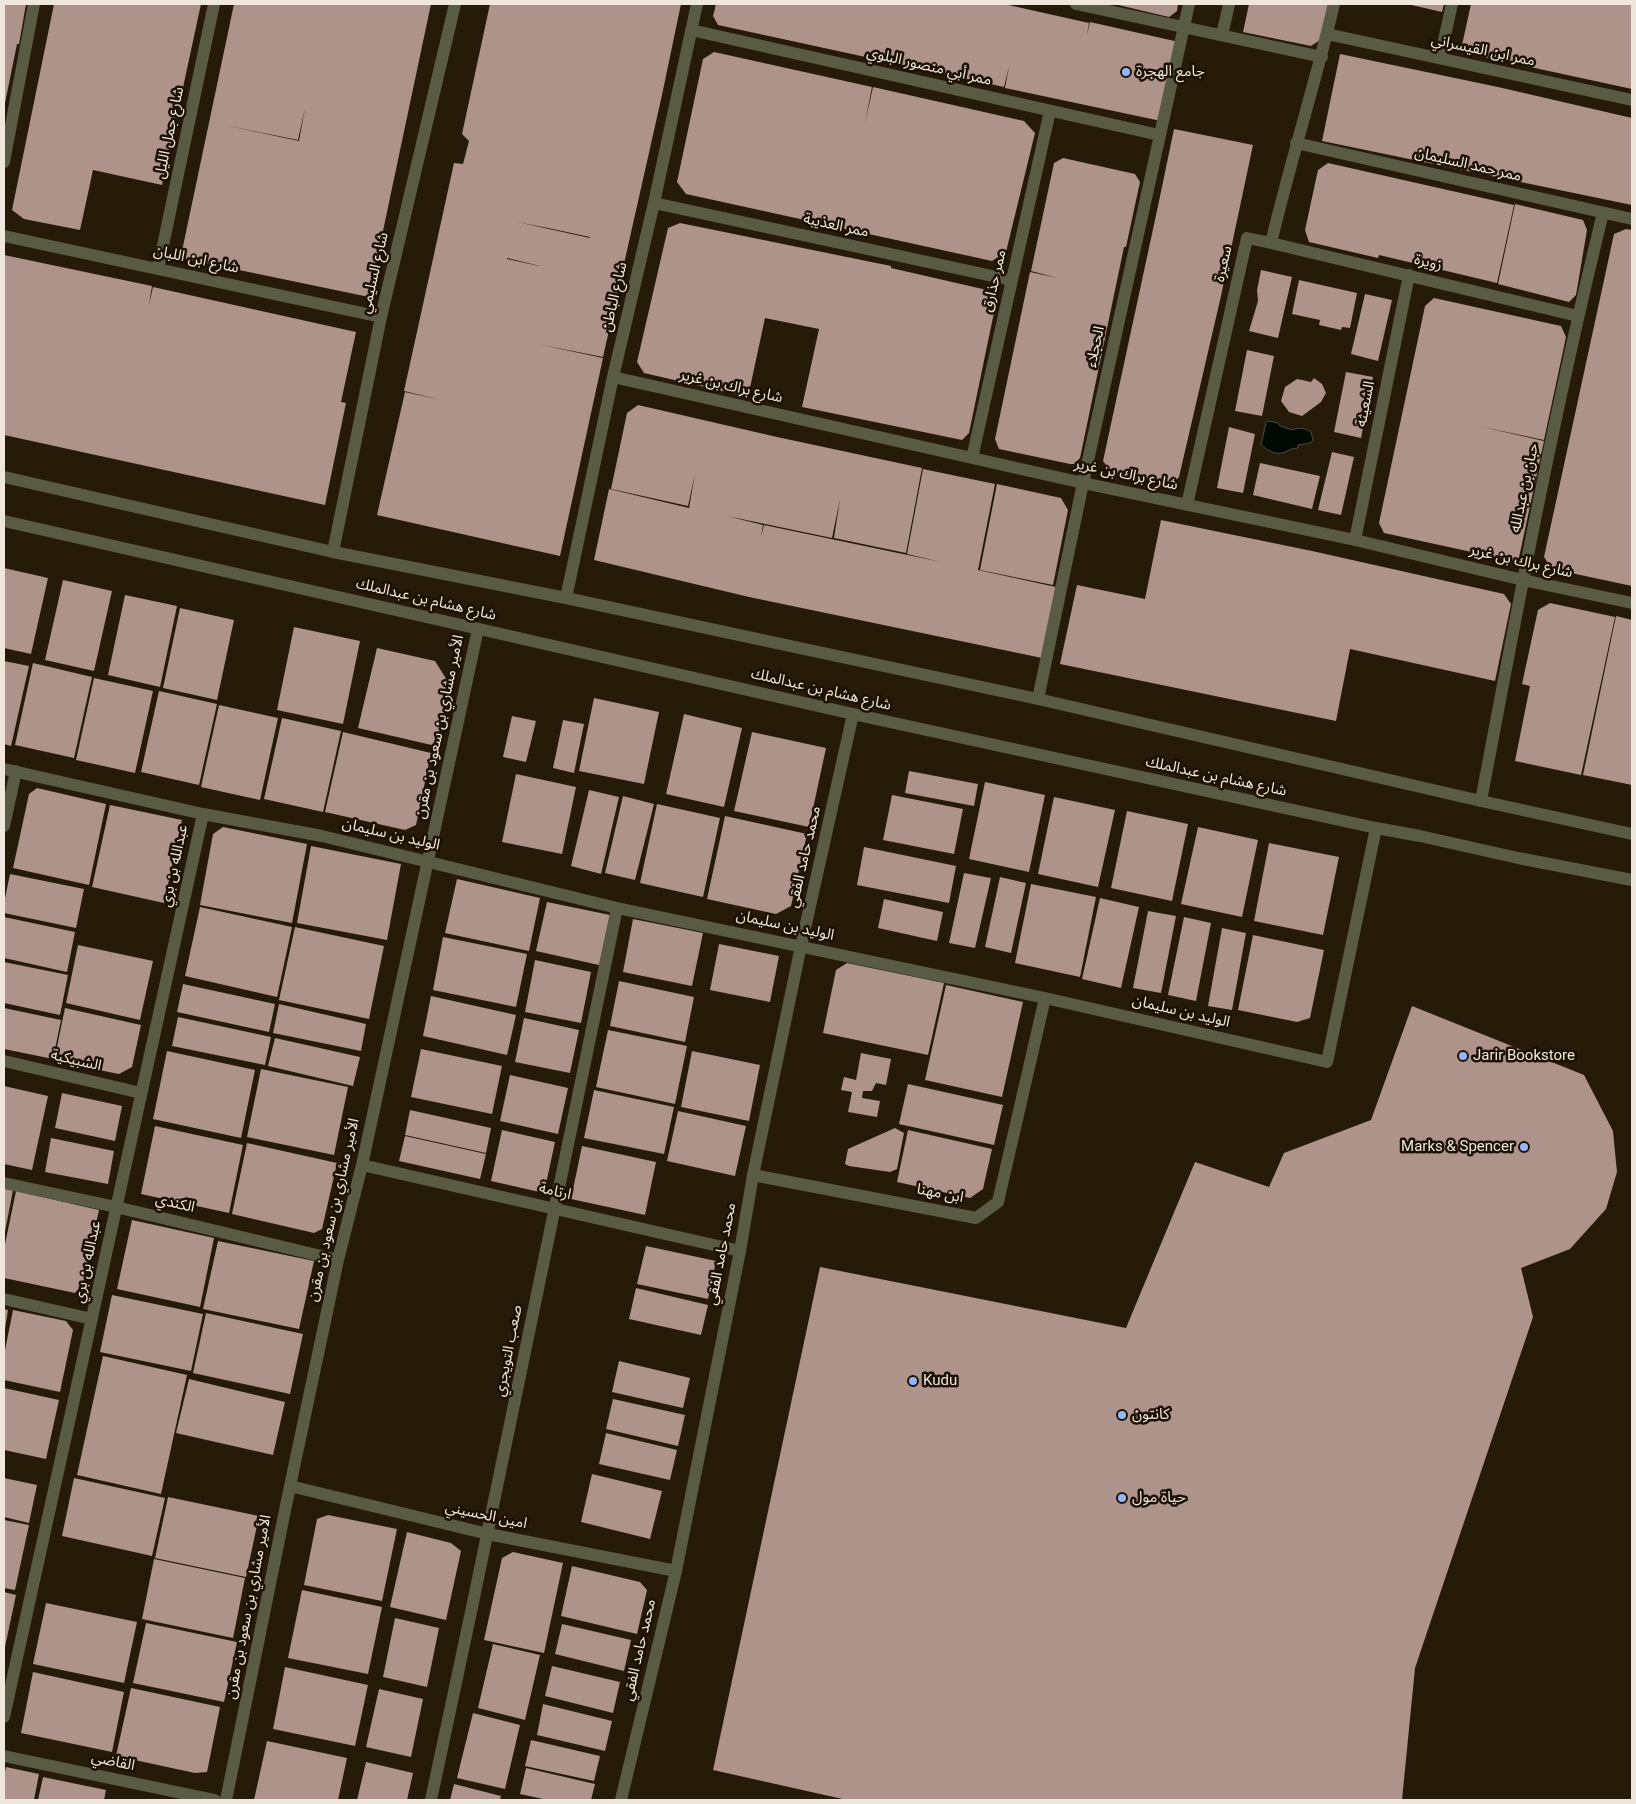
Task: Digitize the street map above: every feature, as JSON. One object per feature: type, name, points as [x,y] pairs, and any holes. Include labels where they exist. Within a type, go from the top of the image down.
[{"type":"street","points":[[4,162],[34,4]]},
{"type":"street","name":"شارع جمل الليل","points":[[158,269],[214,4]]},
{"type":"street","name":"شارع السليمي","points":[[333,552],[381,317],[455,4]]},
{"type":"street","name":"شارع الباطن","points":[[566,598],[613,377],[654,203],[697,4]]},
{"type":"street","points":[[1076,4],[1322,57]]},
{"type":"street","name":"الحجلاء","points":[[1038,699],[1082,483],[1189,4]]},
{"type":"street","points":[[1222,35],[1229,4]]},
{"type":"street","points":[[1271,243],[1296,143],[1322,57],[1334,4]]},
{"type":"street","points":[[1440,58],[1452,4]]},
{"type":"street","name":"ممر أبي منصور البلوي","points":[[691,30],[1159,135]]},
{"type":"street","name":"ممر ابن القيسراني","points":[[1327,34],[1632,100]]},
{"type":"street","name":"ممر حذارق","points":[[972,458],[1050,111]]},
{"type":"street","name":"ممر حمد السليمان","points":[[1296,143],[1632,219]]},
{"type":"street","name":"ممر العذيبة","points":[[654,203],[1011,280]]},
{"type":"street","name":"حبان بن عبدالله","points":[[1481,801],[1523,580],[1578,316],[1603,213]]},
{"type":"street","name":"شارع ابن اللبان","points":[[4,236],[381,317]]},
{"type":"street","name":"سعيرة","points":[[1187,505],[1247,238],[1271,243]]},
{"type":"street","name":"زويرة","points":[[1271,243],[1578,316]]},
{"type":"street","name":"الشعيثة","points":[[1355,540],[1409,275]]},
{"type":"street","name":"شارع براك بن غرير","points":[[613,377],[1082,483],[1355,540],[1523,580],[1632,603]]},
{"type":"street","name":"شارع هشام بن عبدالملك","points":[[4,476],[333,552],[566,598],[1038,699],[1632,834]]},
{"type":"street","name":"شارع هشام بن عبدالملك","points":[[4,521],[853,714],[1376,828],[1632,880]]},
{"type":"street","name":"الأمير مشاري بن سعود بن مقرن","points":[[226,1800],[338,1260],[362,1165],[478,629]]},
{"type":"street","name":"محمد حامد الفقي","points":[[622,1800],[676,1571],[740,1251],[753,1175],[801,946],[853,714]]},
{"type":"street","points":[[4,826],[10,770]]},
{"type":"street","name":"الوليد بن سليمان","points":[[10,770],[203,814],[322,836],[427,860],[617,908],[1046,998],[1327,1062],[1376,828]]},
{"type":"street","name":"عبدالله بن بري","points":[[4,1717],[203,814]]},
{"type":"street","name":"صعب التويجري","points":[[432,1800],[617,908]]},
{"type":"street","name":"ابن مهنا","points":[[753,1175],[976,1218],[998,1202],[1046,998]]},
{"type":"street","name":"الشبيكية","points":[[4,1061],[141,1093]]},
{"type":"street","name":"ارتامة","points":[[362,1165],[740,1251]]},
{"type":"street","name":"الكندي","points":[[4,1182],[338,1260]]},
{"type":"street","points":[[4,1299],[92,1319]]},
{"type":"street","name":"امين الحسيني","points":[[290,1486],[488,1534],[676,1571]]},
{"type":"street","name":"القاضي","points":[[4,1756],[215,1800]]},
{"type":"shaded area","points":[[1268,421],[1278,423],[1280,426],[1293,430],[1300,428],[1311,432],[1313,440],[1310,443],[1298,445],[1298,448],[1281,453],[1272,452],[1261,445]]},
{"type":"building","points":[[4,4],[26,4],[5,103]]},
{"type":"building","points":[[54,4],[201,4],[162,185],[93,170],[80,230],[24,219],[12,210]]},
{"type":"building","points":[[234,4],[431,4],[369,297],[186,259],[182,251]],"holes":[[[305,108],[299,141],[224,125],[298,140]]]},
{"type":"building","points":[[490,4],[681,4],[603,357],[537,344],[603,358],[560,556],[377,515],[405,392],[441,400],[404,391],[454,163],[463,164],[469,141],[462,134]],"holes":[[[517,222],[590,237],[590,238]],[[507,258],[540,266],[507,259]]]},
{"type":"building","points":[[716,4],[1004,4],[1089,23],[1087,35],[1090,22],[1179,42],[1161,121],[1005,88],[1009,67],[1004,87],[718,25],[713,16]]},
{"type":"building","points":[[1114,4],[1178,4],[1177,11],[1169,17]]},
{"type":"building","points":[[1249,4],[1328,4],[1320,40],[1311,46],[1243,32]]},
{"type":"building","points":[[1407,4],[1444,4],[1442,12]]},
{"type":"building","points":[[1471,4],[1632,4],[1632,89],[1470,54],[1462,45]]},
{"type":"building","points":[[714,52],[872,87],[865,123],[873,87],[1024,121],[1035,133],[1006,252],[992,261],[686,194],[677,182],[703,59]]},
{"type":"building","points":[[1340,54],[1498,87],[1632,118],[1632,205],[1322,141]]},
{"type":"building","points":[[1174,129],[1253,145],[1221,296],[1179,477],[1173,483],[1168,484],[1112,473],[1103,461]]},
{"type":"building","points":[[1063,158],[1135,174],[1140,182],[1126,247],[1124,247],[1080,458],[1074,464],[999,449],[995,439],[1030,272],[1058,278],[1031,271],[1054,163]]},
{"type":"building","points":[[1328,163],[1514,205],[1497,283],[1379,255],[1378,258],[1309,242],[1305,230],[1318,170]]},
{"type":"building","points":[[1515,204],[1583,220],[1587,230],[1576,295],[1569,302],[1498,284]]},
{"type":"building","points":[[680,223],[891,266],[891,268],[987,290],[997,298],[969,433],[962,440],[802,407],[819,329],[765,318],[748,397],[644,373],[637,362],[668,228]]},
{"type":"building","points":[[1626,229],[1632,230],[1632,586],[1552,569],[1544,557],[1614,234]]},
{"type":"building","points":[[4,255],[152,286],[149,305],[153,287],[356,332],[341,402],[346,403],[325,505],[4,435]]},
{"type":"building","points":[[1261,270],[1292,277],[1278,338],[1249,331],[1258,301],[1257,290]]},
{"type":"building","points":[[1299,280],[1357,293],[1350,328],[1342,327],[1341,330],[1319,325],[1320,320],[1292,314]]},
{"type":"building","points":[[1365,294],[1392,300],[1378,361],[1351,354]]},
{"type":"building","points":[[1434,298],[1561,326],[1566,337],[1544,440],[1478,426],[1544,441],[1518,562],[1384,533],[1379,523],[1425,306]]},
{"type":"building","points":[[1247,350],[1274,356],[1262,416],[1235,411]]},
{"type":"building","points":[[1346,372],[1373,377],[1361,438],[1334,432]]},
{"type":"building","points":[[1314,378],[1322,384],[1326,393],[1321,402],[1302,416],[1289,412],[1281,401],[1285,387],[1297,379],[1311,382]]},
{"type":"building","points":[[638,405],[922,468],[906,553],[834,538],[840,499],[832,538],[727,516],[763,525],[761,537],[764,525],[941,562],[907,554],[923,469],[995,484],[978,570],[1056,587],[1042,658],[749,597],[594,560],[609,489],[689,508],[695,474],[688,506],[611,489],[627,413]]},
{"type":"building","points":[[1229,427],[1255,434],[1243,493],[1217,488]]},
{"type":"building","points":[[1332,452],[1354,457],[1341,515],[1318,510]]},
{"type":"building","points":[[1260,463],[1320,476],[1312,509],[1253,495]]},
{"type":"building","points":[[997,484],[1061,498],[1068,510],[1053,585],[980,570]]},
{"type":"building","points":[[1161,520],[1312,551],[1504,594],[1511,604],[1495,681],[1350,649],[1336,721],[1060,664],[1077,585],[1145,599]]},
{"type":"building","points":[[4,568],[48,578],[31,654],[4,648]]},
{"type":"building","points":[[63,580],[112,591],[94,671],[45,660]]},
{"type":"building","points":[[125,595],[177,606],[160,687],[108,675]]},
{"type":"building","points":[[1550,603],[1615,617],[1581,775],[1515,761],[1530,686],[1522,684],[1538,610]]},
{"type":"building","points":[[180,608],[234,620],[217,700],[163,688]]},
{"type":"building","points":[[1616,616],[1632,620],[1632,785],[1583,775]]},
{"type":"building","points":[[294,627],[360,641],[343,724],[277,710]]},
{"type":"building","points":[[377,648],[435,661],[450,685],[436,746],[358,728]]},
{"type":"building","points":[[4,661],[29,666],[11,746],[4,744]]},
{"type":"building","points":[[33,663],[92,677],[74,758],[15,745]]},
{"type":"building","points":[[94,678],[153,691],[135,773],[76,760]]},
{"type":"building","points":[[159,691],[217,704],[199,785],[141,772]]},
{"type":"building","points":[[594,698],[659,712],[644,784],[579,771]]},
{"type":"building","points":[[219,705],[278,718],[260,800],[201,787]]},
{"type":"building","points":[[684,714],[742,728],[724,807],[666,794]]},
{"type":"building","points":[[512,716],[536,721],[526,762],[503,757]]},
{"type":"building","points":[[282,718],[341,731],[323,812],[264,799]]},
{"type":"building","points":[[563,720],[584,724],[574,773],[553,768]]},
{"type":"building","points":[[343,732],[431,753],[416,825],[405,830],[325,812]]},
{"type":"building","points":[[752,732],[826,748],[809,827],[734,811]]},
{"type":"building","points":[[909,771],[978,784],[974,806],[905,793]]},
{"type":"building","points":[[516,774],[576,787],[562,854],[502,842]]},
{"type":"building","points":[[985,782],[1045,795],[1029,872],[969,859]]},
{"type":"building","points":[[37,788],[106,804],[89,885],[13,868],[29,794]]},
{"type":"building","points":[[589,790],[619,797],[601,874],[571,866]]},
{"type":"building","points":[[892,795],[963,809],[954,854],[883,840]]},
{"type":"building","points":[[623,796],[654,804],[635,880],[605,873]]},
{"type":"building","points":[[1054,797],[1115,810],[1098,887],[1038,874]]},
{"type":"building","points":[[657,804],[720,818],[703,897],[640,883]]},
{"type":"building","points":[[110,805],[182,820],[164,903],[92,887]]},
{"type":"building","points":[[1127,811],[1188,824],[1172,901],[1111,888]]},
{"type":"building","points":[[725,816],[807,834],[791,906],[776,914],[707,899]]},
{"type":"building","points":[[223,827],[307,844],[292,923],[200,905],[213,834]]},
{"type":"building","points":[[1198,827],[1258,840],[1242,917],[1181,904]]},
{"type":"building","points":[[1269,843],[1339,857],[1323,935],[1254,921]]},
{"type":"building","points":[[311,846],[401,864],[387,940],[297,923]]},
{"type":"building","points":[[864,847],[956,866],[949,903],[857,885]]},
{"type":"building","points":[[964,873],[991,878],[975,948],[949,943]]},
{"type":"building","points":[[10,874],[84,889],[76,928],[4,913],[4,903]]},
{"type":"building","points":[[1000,877],[1026,883],[1011,953],[985,947]]},
{"type":"building","points":[[457,879],[540,898],[529,951],[445,933]]},
{"type":"building","points":[[1031,884],[1096,897],[1080,977],[1015,963]]},
{"type":"building","points":[[1100,898],[1139,907],[1121,988],[1082,979]]},
{"type":"building","points":[[884,899],[943,912],[937,941],[878,928]]},
{"type":"building","points":[[547,902],[610,915],[599,965],[536,951]]},
{"type":"building","points":[[200,907],[292,927],[277,997],[185,976]]},
{"type":"building","points":[[1148,911],[1176,916],[1161,993],[1133,988]]},
{"type":"building","points":[[4,917],[75,932],[67,972],[4,958]]},
{"type":"building","points":[[1184,917],[1211,923],[1196,1001],[1168,995]]},
{"type":"building","points":[[633,919],[703,933],[692,986],[623,972]]},
{"type":"building","points":[[295,927],[384,946],[369,1019],[279,1000]]},
{"type":"building","points":[[1222,928],[1246,933],[1232,1010],[1208,1006]]},
{"type":"building","points":[[1253,935],[1324,950],[1310,1018],[1297,1022],[1238,1010]]},
{"type":"building","points":[[443,937],[527,954],[516,1007],[433,990]]},
{"type":"building","points":[[719,944],[779,956],[770,1002],[710,990]]},
{"type":"building","points":[[78,945],[153,961],[140,1020],[66,1003]]},
{"type":"building","points":[[535,960],[591,972],[581,1023],[525,1012]]},
{"type":"building","points":[[4,962],[68,975],[60,1015],[4,1003]]},
{"type":"building","points":[[847,963],[944,983],[928,1055],[823,1033],[836,970]]},
{"type":"building","points":[[619,981],[694,997],[685,1042],[610,1026]]},
{"type":"building","points":[[183,984],[275,1004],[269,1032],[177,1012]]},
{"type":"building","points":[[946,985],[1023,1002],[1002,1097],[925,1080]]},
{"type":"building","points":[[431,996],[516,1015],[507,1055],[423,1036]]},
{"type":"building","points":[[279,1004],[366,1024],[361,1051],[273,1033]]},
{"type":"building","name":"حياة مول","points":[[1412,1006],[1584,1075],[1613,1131],[1617,1172],[1606,1209],[1570,1249],[1521,1268],[1533,1317],[1415,1668],[1402,1800],[847,1800],[713,1770],[820,1267],[1126,1328],[1195,1162],[1269,1187],[1284,1153],[1371,1120]]},
{"type":"building","points":[[4,1008],[61,1020],[53,1059],[4,1049]]},
{"type":"building","points":[[65,1008],[141,1025],[132,1067],[119,1074],[54,1061]]},
{"type":"building","points":[[178,1017],[271,1037],[265,1065],[172,1046]]},
{"type":"building","points":[[524,1018],[579,1030],[570,1073],[515,1062]]},
{"type":"building","points":[[608,1030],[687,1046],[675,1104],[596,1087]]},
{"type":"building","points":[[275,1038],[360,1057],[353,1086],[268,1066]]},
{"type":"building","points":[[421,1049],[502,1066],[492,1114],[411,1097]]},
{"type":"building","points":[[167,1051],[255,1070],[241,1138],[153,1119]]},
{"type":"building","points":[[692,1051],[760,1065],[749,1121],[681,1107]]},
{"type":"building","points":[[861,1053],[891,1059],[886,1085],[876,1083],[872,1091],[863,1091],[862,1098],[880,1101],[877,1117],[848,1112],[852,1092],[841,1090],[844,1077],[856,1080]]},
{"type":"building","points":[[261,1069],[348,1087],[334,1155],[247,1137]]},
{"type":"building","points":[[510,1075],[568,1088],[558,1134],[500,1121]]},
{"type":"building","points":[[908,1084],[1003,1105],[994,1145],[899,1124]]},
{"type":"building","points":[[4,1086],[48,1096],[32,1170],[4,1164]]},
{"type":"building","points":[[594,1090],[674,1107],[664,1154],[584,1138]]},
{"type":"building","points":[[62,1093],[122,1106],[115,1141],[55,1128]]},
{"type":"building","points":[[410,1110],[491,1128],[486,1153],[405,1135]]},
{"type":"building","points":[[678,1111],[746,1126],[735,1176],[667,1161]]},
{"type":"building","points":[[155,1126],[243,1145],[229,1213],[141,1194]]},
{"type":"building","points":[[895,1128],[904,1133],[897,1169],[890,1172],[845,1164],[848,1149]]},
{"type":"building","points":[[502,1130],[555,1142],[544,1193],[491,1181]]},
{"type":"building","points":[[908,1130],[992,1149],[983,1189],[970,1198],[897,1182]]},
{"type":"building","points":[[405,1136],[486,1154],[480,1179],[399,1161]]},
{"type":"building","points":[[51,1138],[114,1151],[108,1184],[45,1172]]},
{"type":"building","points":[[247,1143],[337,1163],[322,1229],[314,1233],[232,1214]]},
{"type":"building","points":[[582,1146],[656,1162],[645,1215],[571,1199]]},
{"type":"building","points":[[4,1188],[13,1190],[5,1232],[4,1232]]},
{"type":"building","points":[[16,1191],[99,1210],[83,1284],[75,1293],[4,1278],[4,1249]]},
{"type":"building","points":[[132,1220],[214,1238],[200,1307],[117,1289]]},
{"type":"building","points":[[218,1241],[314,1261],[299,1329],[203,1309]]},
{"type":"building","points":[[646,1246],[716,1261],[708,1299],[637,1284]]},
{"type":"building","points":[[636,1288],[708,1305],[701,1335],[629,1319]]},
{"type":"building","points":[[112,1295],[203,1314],[191,1371],[100,1352]]},
{"type":"building","points":[[4,1309],[8,1310],[5,1329],[4,1329]]},
{"type":"building","points":[[13,1310],[66,1321],[73,1330],[60,1392],[4,1380],[4,1355]]},
{"type":"building","points":[[206,1313],[303,1334],[290,1394],[193,1373]]},
{"type":"building","points":[[103,1356],[187,1375],[161,1494],[77,1475]]},
{"type":"building","points":[[619,1361],[690,1378],[683,1408],[612,1392]]},
{"type":"building","points":[[189,1379],[285,1402],[273,1455],[176,1433]]},
{"type":"building","points":[[4,1388],[59,1400],[46,1459],[4,1450]]},
{"type":"building","points":[[613,1399],[685,1415],[678,1446],[606,1429]]},
{"type":"building","points":[[606,1433],[677,1450],[670,1480],[599,1464]]},
{"type":"building","points":[[592,1474],[662,1491],[650,1539],[581,1522]]},
{"type":"building","points":[[4,1478],[37,1485],[29,1523],[4,1517]]},
{"type":"building","points":[[74,1478],[165,1498],[152,1556],[62,1536]]},
{"type":"building","points":[[168,1497],[259,1516],[246,1577],[155,1558]]},
{"type":"building","points":[[328,1515],[397,1529],[382,1601],[304,1585],[317,1519]]},
{"type":"building","points":[[4,1520],[29,1525],[15,1590],[4,1588]]},
{"type":"building","points":[[407,1532],[451,1543],[461,1551],[446,1620],[390,1607]]},
{"type":"building","points":[[513,1552],[563,1563],[544,1653],[484,1640],[502,1558]]},
{"type":"building","points":[[154,1559],[245,1578],[233,1638],[142,1619]]},
{"type":"building","points":[[572,1566],[640,1582],[647,1590],[637,1634],[561,1616]]},
{"type":"building","points":[[302,1590],[382,1607],[368,1674],[288,1658]]},
{"type":"building","points":[[4,1592],[16,1595],[5,1647],[4,1646]]},
{"type":"building","points":[[46,1603],[137,1622],[124,1683],[33,1664]]},
{"type":"building","points":[[395,1618],[439,1628],[427,1687],[383,1677]]},
{"type":"building","points":[[146,1623],[237,1642],[224,1702],[133,1683]]},
{"type":"building","points":[[562,1624],[631,1640],[624,1671],[555,1654]]},
{"type":"building","points":[[493,1644],[540,1655],[525,1720],[478,1708]]},
{"type":"building","points":[[552,1666],[620,1682],[613,1713],[545,1696]]},
{"type":"building","points":[[285,1667],[368,1685],[355,1746],[273,1729]]},
{"type":"building","points":[[33,1672],[124,1692],[112,1752],[21,1733]]},
{"type":"building","points":[[131,1688],[220,1707],[207,1772],[195,1773],[116,1756]]},
{"type":"building","points":[[379,1689],[423,1699],[411,1757],[366,1747]]},
{"type":"building","points":[[543,1704],[612,1721],[605,1751],[537,1735]]},
{"type":"building","points":[[473,1713],[520,1725],[505,1789],[457,1778]]},
{"type":"building","points":[[531,1740],[600,1756],[594,1781],[525,1766]]},
{"type":"building","points":[[267,1741],[347,1758],[338,1800],[254,1800]]},
{"type":"building","points":[[366,1762],[413,1773],[407,1800],[357,1800]]},
{"type":"building","points":[[6,1767],[39,1774],[34,1800],[4,1800]]},
{"type":"building","points":[[526,1768],[595,1784],[591,1800],[548,1800],[520,1794]]},
{"type":"building","points":[[43,1777],[106,1790],[104,1800],[38,1800]]},
{"type":"building","points":[[454,1784],[501,1796],[500,1800],[450,1800]]},
{"type":"place","name":"جامع الهجرة","points":[[1126,72]]},
{"type":"place","name":"Jarir Bookstore","points":[[1463,1056]]},
{"type":"place","name":"Marks & Spencer","points":[[1524,1147]]},
{"type":"place","name":"Kudu","points":[[913,1381]]},
{"type":"place","name":"كانتون","points":[[1122,1415]]},
{"type":"place","name":"حياة مول","points":[[1122,1498]]}]
